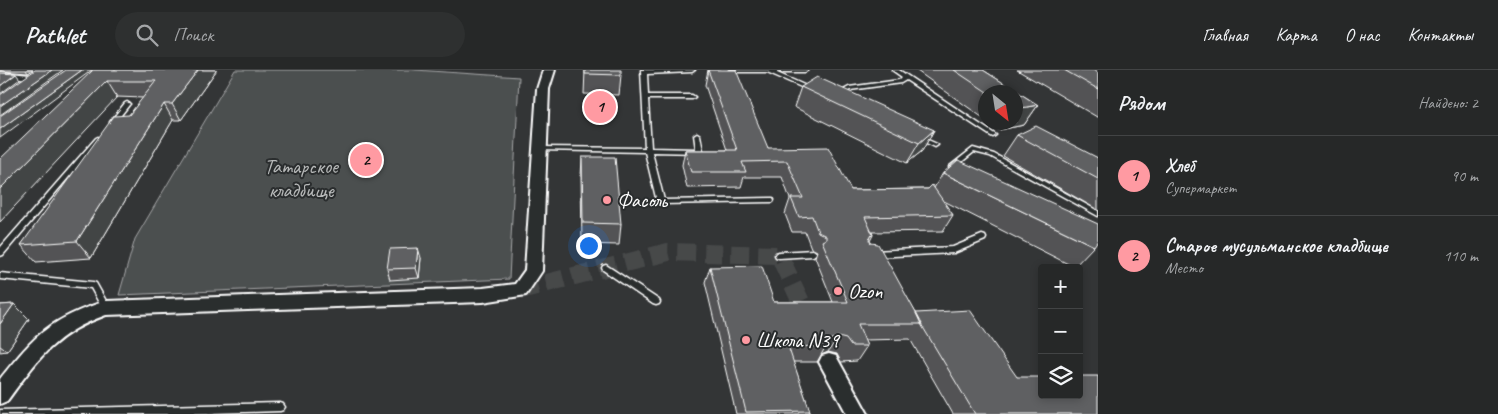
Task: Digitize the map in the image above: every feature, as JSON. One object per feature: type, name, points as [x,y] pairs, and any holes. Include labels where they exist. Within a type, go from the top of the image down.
[{"type":"street","points":[[0,395],[42,341],[59,327],[82,315],[106,308],[483,295],[520,290],[533,271],[544,89],[549,70]]},
{"type":"street","points":[[829,362],[858,414]]},
{"type":"lane","points":[[692,70],[645,71],[648,151],[660,202],[771,200]]},
{"type":"lane","points":[[732,70],[805,70]]},
{"type":"lane","points":[[895,70],[993,135]]},
{"type":"lane","points":[[769,71],[816,92]]},
{"type":"lane","points":[[0,74],[32,75],[24,82]]},
{"type":"lane","points":[[839,102],[831,98],[850,89],[901,81],[906,77]]},
{"type":"lane","points":[[646,97],[692,97]]},
{"type":"lane","points":[[108,127],[127,104]]},
{"type":"lane","points":[[909,133],[935,145]]},
{"type":"lane","points":[[0,253],[102,134]]},
{"type":"lane","points":[[540,149],[700,151],[696,135]]},
{"type":"lane","points":[[943,175],[973,150],[982,152],[992,155],[1098,214]]},
{"type":"lane","points":[[866,255],[954,250],[982,238]]},
{"type":"lane","points":[[779,255],[813,253]]},
{"type":"lane","points":[[606,268],[656,302]]},
{"type":"lane","points":[[0,276],[93,285],[106,308]]},
{"type":"lane","points":[[0,414],[184,412],[280,408]]},
{"type":"green space","name":"Татарское кладбище","points":[[235,70],[415,70],[519,77],[509,279],[119,295],[135,239]]},
{"type":"building","points":[[35,70],[52,70],[0,106],[0,95]]},
{"type":"building","points":[[66,70],[82,70],[0,129],[0,116]]},
{"type":"building","points":[[93,70],[198,70],[172,104],[164,104],[77,241],[21,245],[114,116],[129,115],[156,81],[107,81],[0,189],[0,159]]},
{"type":"building","points":[[585,70],[621,70],[621,75],[585,74]]},
{"type":"building","points":[[708,70],[736,70],[768,148],[828,147],[851,190],[928,189],[932,185],[953,215],[865,217],[873,235],[870,236],[869,240],[871,243],[878,244],[922,324],[858,324],[867,346],[851,346],[846,339],[838,337],[829,340],[826,347],[788,346],[810,411],[746,412],[710,267],[762,266],[774,302],[848,302],[822,241],[826,239],[826,236],[818,232],[812,216],[799,217],[791,198],[803,198],[787,161],[742,162],[746,172],[691,172],[685,150],[737,150]]},
{"type":"building","points":[[954,70],[983,70],[1007,85],[978,86]]},
{"type":"building","points":[[1064,70],[1093,70],[1098,73],[1098,89]]},
{"type":"building","points":[[0,73],[16,74],[0,86]]},
{"type":"building","points":[[817,77],[934,130],[919,143],[801,87]]},
{"type":"building","points":[[1023,95],[1038,105],[1023,108]]},
{"type":"building","points":[[1036,126],[1098,158],[1098,179],[1017,135]]},
{"type":"building","points":[[582,157],[615,157],[621,224],[583,223]]},
{"type":"building","points":[[958,160],[1098,224],[1098,240],[1094,246],[943,173]]},
{"type":"building","points":[[418,248],[416,268],[387,269],[390,249]]},
{"type":"building","points":[[14,304],[0,324],[0,305]]},
{"type":"building","points":[[970,310],[1017,377],[1038,377],[1038,399],[1083,399],[1083,376],[1098,376],[1098,414],[975,414],[916,313]]},
{"type":"tunnel","points":[[520,290],[668,252],[779,255],[829,362]]},
{"type":"place","name":"Хлеб","points":[[600,107]]},
{"type":"place","name":"Старое мусульманское кладбище","points":[[366,160]]},
{"type":"place","name":"Фасоль","points":[[607,200]]},
{"type":"place","name":"Ozon","points":[[838,291]]},
{"type":"place","name":"Школа N39","points":[[746,340]]}]
